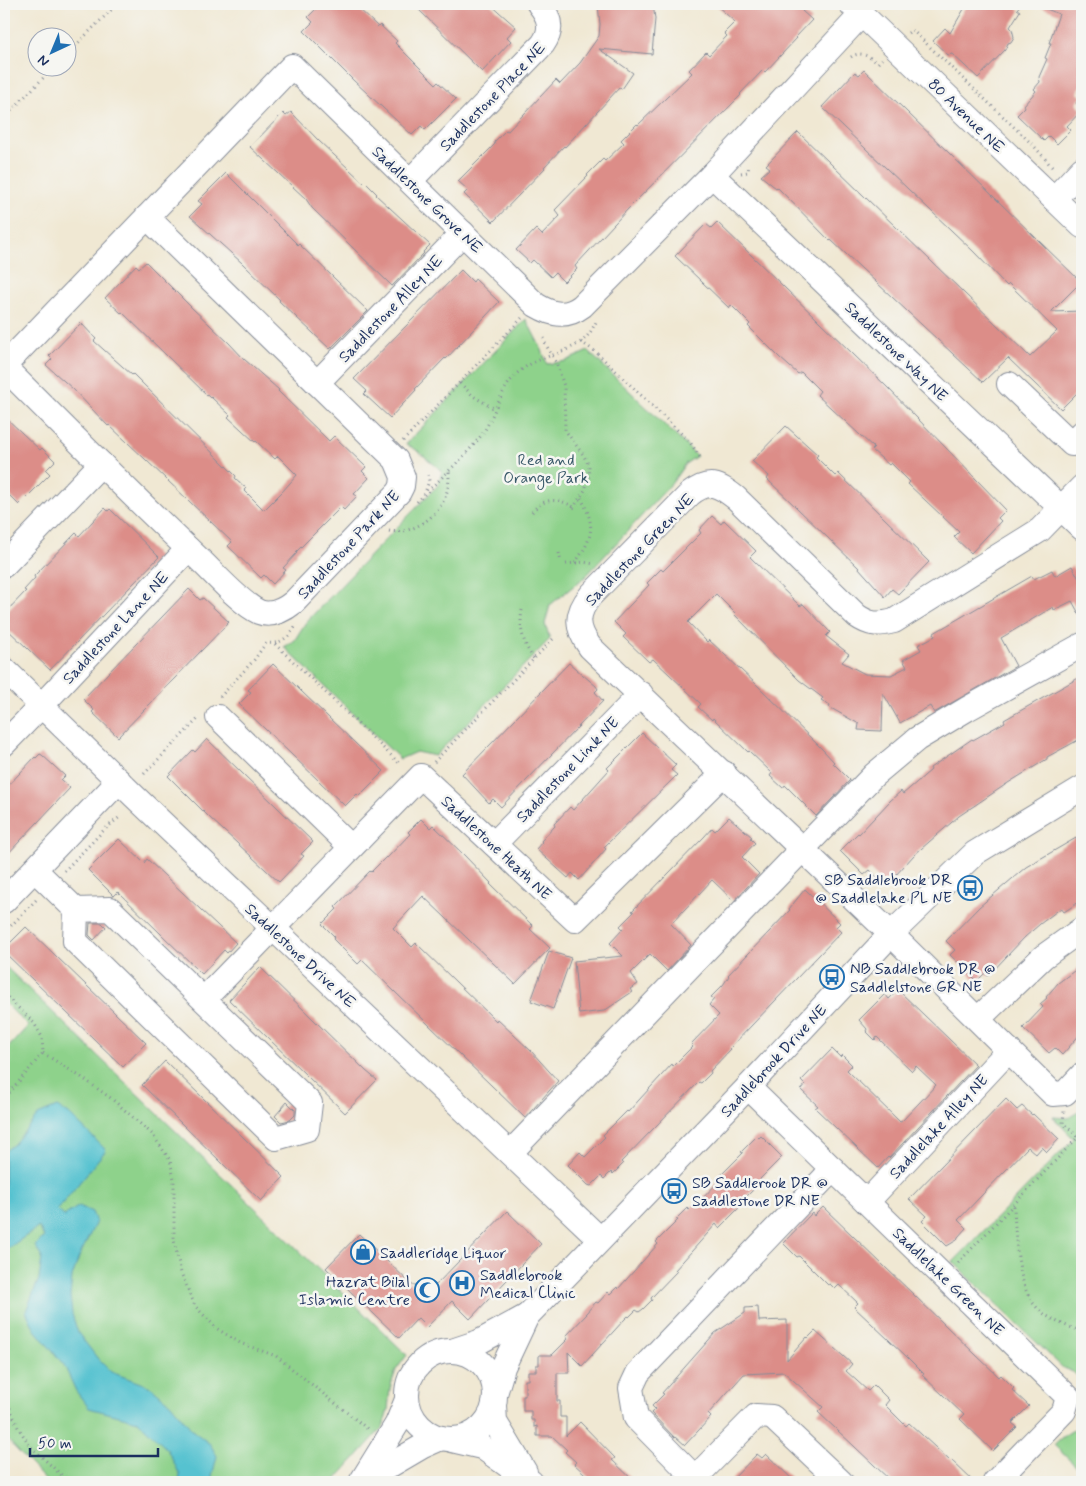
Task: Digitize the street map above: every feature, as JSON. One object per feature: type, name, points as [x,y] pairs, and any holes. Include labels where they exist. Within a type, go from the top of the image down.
[{"type":"street","name":"Saddlestone Place NE","points":[[410,181],[543,44],[548,37],[550,25],[547,16],[539,4]]},
{"type":"street","name":"Saddlestone Grove NE","points":[[101,464],[4,366],[292,66],[536,304],[550,313],[567,314],[582,306],[712,175],[856,9]]},
{"type":"street","name":"80 Avenue NE","points":[[856,9],[1082,226]]},
{"type":"street","points":[[1054,199],[1082,169]]},
{"type":"street","name":"Saddlestone Way NE","points":[[712,175],[1082,528]]},
{"type":"street","name":"Saddlestone Park NE","points":[[101,464],[252,608],[268,614],[286,609],[294,602],[393,500],[402,486],[403,477],[396,460],[147,217]]},
{"type":"street","name":"Saddlestone Alley NE","points":[[317,383],[463,233]]},
{"type":"street","points":[[1009,384],[1072,444],[1082,433]]},
{"type":"street","points":[[4,565],[101,464]]},
{"type":"street","name":"Saddlestone Green NE","points":[[1066,1093],[1053,1094],[891,934],[590,647],[579,629],[581,612],[585,602],[697,488],[713,484],[726,490],[856,616],[865,622],[874,624],[894,621],[1040,530],[1082,487]]},
{"type":"street","name":"Saddlestone Lane NE","points":[[4,744],[188,549]]},
{"type":"street","points":[[510,1153],[874,775],[918,739],[967,709],[1082,645]]},
{"type":"street","name":"Saddlestone Drive NE","points":[[4,669],[272,928],[600,1239]]},
{"type":"street","name":"Saddlestone Link NE","points":[[494,844],[640,694]]},
{"type":"street","points":[[212,710],[351,847]]},
{"type":"street","name":"Saddlestone Heath NE","points":[[204,1000],[421,776],[575,920],[724,773]]},
{"type":"street","points":[[4,901],[119,781]]},
{"type":"street","name":"Saddlebrook Drive NE","points":[[452,1351],[479,1342],[527,1316],[748,1087],[891,934],[974,853],[1082,788]]},
{"type":"street","points":[[35,870],[76,910],[110,909],[310,1103],[307,1129],[276,1138],[75,942],[76,910]]},
{"type":"street","points":[[978,1019],[1043,957],[1082,929]]},
{"type":"street","name":"Saddlelake Alley NE","points":[[867,1202],[1009,1050]]},
{"type":"street","points":[[1066,1093],[1082,1075]]},
{"type":"street","name":"Saddlelake Green NE","points":[[748,1087],[1068,1397],[1064,1411],[995,1482]]},
{"type":"street","points":[[833,1169],[638,1373],[631,1388],[636,1418],[693,1480],[756,1416],[772,1417],[841,1482]]},
{"type":"street","name":"Saddlebrook Drive NE","points":[[494,1399],[503,1368],[527,1316]]},
{"type":"street","points":[[362,1482],[397,1424],[406,1402],[408,1383],[417,1366],[433,1354],[452,1351],[468,1354],[482,1364],[491,1377],[495,1422],[531,1482],[482,1447],[429,1434],[418,1426],[406,1402]]},
{"type":"street","points":[[362,1482],[423,1446],[446,1439],[468,1436],[482,1427],[489,1417],[494,1399]]},
{"type":"path","points":[[78,43],[117,4]]},
{"type":"path","points":[[903,38],[912,30],[1034,146],[1054,170]]},
{"type":"path","points":[[850,58],[855,54],[861,54],[878,63],[887,55]]},
{"type":"path","points":[[4,118],[43,78]]},
{"type":"path","points":[[741,173],[748,172],[750,164]]},
{"type":"path","points":[[401,444],[526,314]]},
{"type":"path","points":[[413,505],[474,445],[484,432],[505,389],[519,371],[528,365],[582,342],[598,319]]},
{"type":"path","points":[[532,512],[538,505],[551,500],[560,500],[573,508],[581,497],[589,476],[589,466],[584,456],[565,430],[565,392],[544,338]]},
{"type":"path","points":[[582,342],[596,352],[683,435],[694,447],[701,459]]},
{"type":"path","points":[[460,383],[473,396],[495,409]]},
{"type":"path","points":[[392,524],[386,530],[397,532],[408,530],[418,526],[436,512],[442,504],[448,487],[449,469]]},
{"type":"path","points":[[424,495],[428,488],[428,474]]},
{"type":"path","points":[[575,562],[590,539],[592,527],[590,517],[581,497]]},
{"type":"path","points":[[559,553],[561,562]]},
{"type":"path","points":[[566,564],[584,562],[599,566]]},
{"type":"path","points":[[522,610],[520,621],[522,637],[534,659]]},
{"type":"path","points":[[144,774],[212,710],[266,643],[274,644],[284,640],[300,620]]},
{"type":"path","points":[[434,762],[554,638]]},
{"type":"path","points":[[274,644],[401,765]]},
{"type":"path","points":[[4,994],[34,1023],[42,1037],[43,1053],[4,1099]]},
{"type":"path","points":[[43,1053],[82,1077],[112,1099],[152,1134],[170,1160],[174,1179],[174,1240],[181,1273],[195,1306],[216,1328],[240,1343],[276,1356],[372,1432]]},
{"type":"path","points":[[944,1276],[1078,1137],[1063,1123],[1066,1093]]},
{"type":"path","points":[[1014,1205],[1022,1278],[1032,1302],[1048,1317],[1068,1327],[1082,1331]]},
{"type":"path","points":[[4,1394],[18,1426],[30,1446],[69,1482]]},
{"type":"green space","name":"Red and Orange Park","points":[[526,319],[547,364],[566,361],[588,351],[697,456],[685,464],[672,483],[586,576],[550,605],[545,624],[550,639],[435,756],[416,752],[400,759],[284,647],[294,641],[306,622],[438,485],[442,471],[418,451],[406,444]]},
{"type":"green space","points":[[4,965],[407,1355],[396,1370],[390,1388],[388,1410],[383,1427],[334,1482],[47,1482],[4,1436],[4,1052],[28,1026],[4,1002]]},
{"type":"green space","points":[[1080,1111],[1082,1113],[1082,1381],[1073,1372],[1063,1368],[953,1262],[1074,1139],[1053,1117],[1068,1118]]},
{"type":"green space","points":[[1082,1423],[1082,1472],[1054,1445]]},
{"type":"water","points":[[57,1107],[69,1114],[106,1150],[57,1210],[64,1216],[79,1206],[92,1212],[96,1222],[79,1257],[72,1277],[70,1296],[72,1314],[78,1333],[98,1359],[111,1372],[151,1387],[170,1403],[193,1431],[210,1444],[217,1456],[212,1476],[213,1482],[179,1482],[180,1475],[167,1449],[138,1421],[89,1408],[76,1391],[64,1365],[35,1330],[26,1311],[39,1279],[42,1258],[35,1246],[44,1237],[39,1227],[4,1251],[4,1152],[14,1144],[38,1115]]},
{"type":"building","points":[[321,4],[354,4],[378,27],[380,25],[397,41],[395,43],[436,84],[438,82],[456,99],[425,130],[421,126],[412,135],[304,31],[313,22],[308,17]]},
{"type":"building","points":[[413,4],[490,4],[516,27],[507,37],[511,41],[482,72]]},
{"type":"building","points":[[653,4],[655,19],[652,54],[599,49],[633,73],[622,89],[619,88],[493,222],[464,194],[468,190],[458,181],[556,80],[560,84],[580,63],[599,36],[598,5]]},
{"type":"building","points":[[715,4],[809,4],[802,11],[812,20],[765,72],[763,70],[741,95],[628,209],[575,266],[577,269],[564,282],[555,273],[551,277],[533,260],[530,263],[516,250],[536,229],[542,235],[560,216],[555,210],[587,175],[603,159],[605,161],[624,143],[621,140],[692,73],[689,70],[706,52],[709,55],[727,36],[724,33],[735,22]]},
{"type":"building","points":[[967,4],[1021,4],[1017,9],[1020,11],[1010,27],[1014,37],[1008,43],[1005,50],[978,78],[952,54],[948,55],[933,41],[945,28],[950,33]]},
{"type":"building","points":[[1034,4],[1082,4],[1082,81],[1078,93],[1082,97],[1076,103],[1082,110],[1067,126],[1071,130],[1057,144],[1049,136],[1044,141],[1017,115],[1025,107],[1024,105],[1036,91],[1034,89],[1040,82],[1039,77],[1047,59],[1045,58],[1051,43],[1049,43],[1059,14]]},
{"type":"building","points":[[864,70],[1081,282],[1051,312],[1082,311],[1082,388],[1061,409],[1008,358],[983,382],[830,241],[777,187],[761,176],[770,168],[766,165],[798,132],[1030,357],[1057,331],[1009,284],[1007,286],[973,251],[822,107],[855,72],[859,75]]},
{"type":"building","points":[[291,112],[319,141],[365,182],[376,195],[430,245],[392,286],[312,208],[306,199],[250,147],[283,113],[286,116]]},
{"type":"building","points":[[226,173],[368,311],[330,349],[242,263],[190,216],[202,204],[198,201]]},
{"type":"building","points":[[717,222],[887,387],[1006,510],[998,518],[1001,521],[971,553],[954,537],[959,532],[908,484],[910,482],[891,463],[889,465],[872,450],[874,448],[817,395],[820,391],[801,372],[798,374],[780,358],[748,326],[750,324],[731,305],[729,308],[675,256],[706,224],[711,228]]},
{"type":"building","points":[[146,262],[329,441],[334,436],[366,467],[362,471],[369,478],[354,494],[357,496],[344,510],[341,507],[296,552],[283,568],[286,570],[273,584],[264,575],[261,578],[228,546],[232,542],[46,365],[52,359],[49,356],[81,323],[96,339],[94,341],[133,374],[236,476],[235,478],[246,488],[244,490],[264,510],[282,492],[297,475],[278,456],[275,459],[255,442],[228,417],[230,415],[105,298],[136,265],[139,268]]},
{"type":"building","points":[[461,270],[473,282],[475,279],[499,302],[415,389],[390,418],[364,394],[367,391],[354,379]]},
{"type":"building","points":[[4,416],[40,450],[42,448],[55,461],[46,470],[50,474],[19,505],[4,490]]},
{"type":"building","points":[[786,426],[818,455],[816,457],[835,476],[838,473],[929,562],[898,594],[892,589],[885,597],[858,567],[767,479],[769,476],[752,461]]},
{"type":"building","points":[[105,508],[108,511],[110,509],[159,557],[50,670],[4,626],[4,614],[26,591],[24,590],[35,578],[34,576],[76,533],[79,536]]},
{"type":"building","points":[[712,516],[721,524],[724,520],[756,551],[750,557],[800,606],[803,604],[830,632],[826,636],[849,654],[842,662],[865,674],[891,675],[907,667],[903,660],[921,650],[918,645],[935,636],[934,633],[1032,576],[1034,579],[1052,570],[1055,576],[1072,566],[1082,584],[1082,619],[1072,601],[1054,610],[1053,607],[1001,638],[1016,666],[934,713],[930,706],[900,723],[883,693],[882,731],[858,730],[859,724],[829,707],[830,705],[821,700],[823,698],[799,680],[716,594],[688,622],[707,642],[709,640],[756,684],[823,750],[850,780],[816,816],[785,785],[783,788],[770,776],[772,773],[749,751],[698,707],[701,704],[653,659],[649,662],[623,637],[626,634],[614,622],[649,585],[647,583],[661,569],[663,571],[701,533],[699,530]]},
{"type":"building","points":[[189,589],[200,600],[203,598],[229,622],[118,737],[92,712],[94,710],[83,699]]},
{"type":"building","points":[[569,663],[596,686],[598,689],[595,692],[603,701],[501,807],[493,799],[489,803],[462,774]]},
{"type":"building","points":[[273,664],[384,771],[359,796],[357,794],[345,806],[239,704],[251,692],[248,690]]},
{"type":"building","points":[[1082,676],[1082,738],[1047,757],[1047,759],[959,816],[914,855],[886,886],[870,870],[864,875],[840,851],[890,801],[901,791],[903,794],[931,770],[930,768],[972,739],[1005,722],[1004,720]]},
{"type":"building","points":[[642,733],[676,765],[671,770],[677,775],[604,847],[606,849],[579,880],[572,873],[568,878],[536,849],[555,826],[554,824],[570,807],[573,810],[609,770],[607,768]]},
{"type":"building","points":[[207,739],[313,842],[301,854],[304,856],[279,882],[168,776],[193,750],[195,752]]},
{"type":"building","points":[[40,754],[65,776],[61,780],[70,788],[4,858],[4,790]]},
{"type":"building","points":[[729,817],[752,837],[750,838],[755,843],[742,857],[759,874],[734,901],[712,880],[671,924],[691,945],[667,971],[650,954],[631,973],[638,984],[630,989],[632,992],[604,1011],[579,1014],[574,961],[623,956],[610,943],[623,929],[620,926],[634,912],[632,911],[712,828],[715,831]]},
{"type":"building","points":[[421,819],[430,828],[433,825],[464,855],[490,884],[533,926],[530,929],[550,948],[515,984],[423,896],[393,928],[412,947],[416,943],[496,1021],[497,1019],[531,1051],[558,1081],[525,1118],[362,960],[358,964],[333,939],[335,937],[322,924],[337,909],[335,907],[370,871],[387,858],[410,834],[408,832]]},
{"type":"building","points":[[1076,838],[1082,849],[1082,900],[1064,912],[1061,908],[1040,924],[988,976],[985,973],[977,981],[950,955],[955,950],[946,941],[979,907],[1026,867]]},
{"type":"building","points":[[119,839],[144,863],[147,859],[236,943],[227,953],[224,950],[202,974],[118,892],[114,896],[88,870]]},
{"type":"building","points":[[805,889],[840,923],[836,927],[841,932],[730,1048],[710,1071],[711,1073],[701,1083],[699,1082],[621,1162],[623,1164],[613,1174],[611,1172],[604,1179],[601,1176],[591,1186],[588,1185],[568,1165],[580,1152],[585,1157],[605,1137],[603,1135],[628,1112],[672,1064],[673,1066],[693,1046],[691,1044],[719,1015],[709,1005],[714,999],[711,997],[723,985],[728,975],[790,910]]},
{"type":"building","points":[[90,923],[102,923],[106,927],[94,940],[89,935]]},
{"type":"building","points":[[26,927],[146,1043],[123,1067],[4,952],[4,949]]},
{"type":"building","points":[[549,951],[571,958],[553,1009],[531,1001]]},
{"type":"building","points":[[1082,965],[1082,1032],[1062,1055],[1055,1048],[1049,1053],[1023,1028],[1043,1007],[1040,1004],[1058,983]]},
{"type":"building","points":[[260,967],[377,1080],[345,1113],[229,1000]]},
{"type":"building","points":[[898,990],[976,1065],[878,1168],[815,1108],[818,1106],[801,1090],[805,1085],[801,1081],[832,1049],[840,1057],[842,1055],[852,1065],[847,1070],[900,1122],[902,1121],[936,1085],[916,1066],[912,1071],[877,1037],[875,1040],[859,1020],[885,994],[889,999]]},
{"type":"building","points":[[165,1061],[284,1177],[261,1201],[142,1085]]},
{"type":"building","points":[[1006,1099],[1017,1110],[1022,1106],[1033,1114],[1059,1139],[1047,1152],[1042,1147],[1036,1154],[1028,1147],[958,1220],[966,1228],[957,1240],[947,1246],[922,1221],[927,1216],[909,1199]]},
{"type":"building","points":[[287,1102],[295,1110],[295,1115],[290,1120],[281,1122],[275,1116]]},
{"type":"building","points":[[757,1136],[759,1138],[761,1136],[782,1157],[740,1203],[742,1205],[719,1228],[716,1224],[675,1270],[677,1271],[651,1298],[652,1300],[639,1312],[636,1310],[628,1316],[582,1366],[568,1352],[569,1373],[557,1373],[557,1401],[560,1401],[560,1417],[566,1417],[566,1436],[580,1422],[615,1458],[612,1460],[635,1482],[594,1482],[574,1464],[576,1462],[565,1452],[567,1450],[552,1436],[537,1436],[537,1426],[534,1427],[534,1420],[531,1420],[531,1411],[523,1411],[525,1380],[528,1380],[528,1371],[536,1371],[536,1365],[539,1365],[539,1355],[552,1355],[568,1339],[566,1336],[596,1302],[598,1303],[608,1292],[610,1294],[617,1287],[618,1289],[658,1244],[656,1242],[678,1220],[676,1219],[687,1208],[689,1210],[696,1205],[723,1177],[721,1175]]},
{"type":"building","points":[[823,1207],[999,1377],[1001,1375],[1014,1388],[1012,1390],[1029,1406],[1012,1423],[1017,1427],[993,1451],[960,1419],[964,1415],[854,1307],[858,1303],[839,1285],[835,1289],[830,1284],[828,1285],[783,1243],[812,1213],[814,1216]]},
{"type":"building","points":[[507,1211],[541,1244],[470,1319],[452,1301],[427,1327],[418,1318],[399,1338],[326,1268],[359,1234],[412,1285],[436,1285]]},
{"type":"building","points":[[758,1307],[759,1321],[787,1320],[787,1360],[807,1337],[815,1331],[852,1364],[846,1371],[868,1391],[874,1385],[889,1400],[885,1405],[906,1426],[909,1423],[974,1482],[892,1482],[818,1412],[823,1407],[784,1372],[744,1374],[708,1414],[711,1417],[685,1445],[675,1438],[651,1413],[655,1409],[652,1406],[715,1333],[745,1313],[745,1308]]},
{"type":"building","points":[[757,1454],[762,1458],[766,1454],[795,1482],[730,1482]]},
{"type":"place","name":"SB Saddlebrook DR @ Saddlelake PL NE","points":[[970,888]]},
{"type":"place","name":"NB Saddlebrook DR @ Saddlelstone GR NE","points":[[832,977]]},
{"type":"place","name":"SB Saddlerook DR @ Saddlestone DR NE","points":[[674,1191]]},
{"type":"place","name":"Saddleridge Liquor","points":[[363,1252]]},
{"type":"place","name":"Saddlebrook Medical Clinic","points":[[462,1283]]},
{"type":"place","name":"Hazrat Bilal Islamic Centre","points":[[427,1290]]}]
